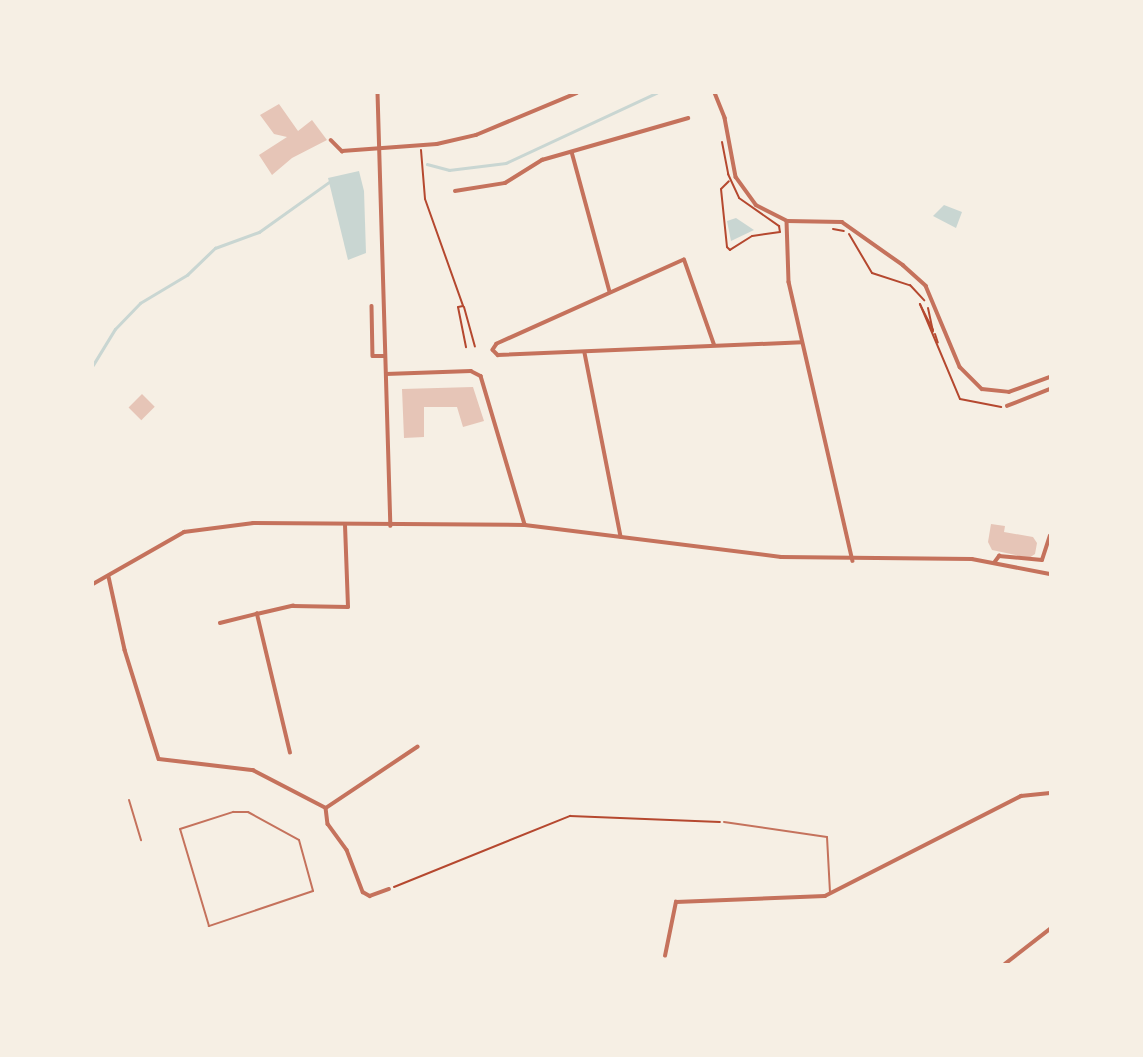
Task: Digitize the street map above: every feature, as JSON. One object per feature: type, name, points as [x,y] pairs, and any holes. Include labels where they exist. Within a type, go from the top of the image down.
[{"type":"street","points":[[378,93],[391,526]]},
{"type":"street","points":[[331,140],[342,150],[437,145],[476,135],[577,93]]},
{"type":"street","points":[[715,93],[725,118],[736,177],[756,205],[787,221],[842,222],[921,280],[960,366],[975,384],[1009,392],[1050,377]]},
{"type":"street","points":[[455,191],[515,180],[542,160],[688,118]]},
{"type":"street","points":[[572,151],[610,292]]},
{"type":"street","points":[[787,221],[789,282],[853,561]]},
{"type":"street","points":[[715,345],[684,260],[497,344],[493,349],[498,355],[802,342]]},
{"type":"street","points":[[372,306],[373,356],[385,356]]},
{"type":"street","points":[[585,352],[621,536]]},
{"type":"street","points":[[386,374],[471,371],[484,380],[525,525]]},
{"type":"street","points":[[1007,405],[1050,389]]},
{"type":"street","points":[[93,584],[184,532],[253,523],[525,525],[780,557],[994,563],[1050,574]]},
{"type":"street","points":[[220,623],[293,606],[348,607],[345,525]]},
{"type":"street","points":[[994,563],[999,556],[1042,560],[1050,536]]},
{"type":"street","points":[[109,577],[122,639],[159,759],[253,769],[326,808]]},
{"type":"street","points":[[257,614],[290,753]]},
{"type":"street","points":[[326,808],[417,747]]},
{"type":"street","points":[[665,956],[676,902],[830,892],[1021,796],[1050,793]]},
{"type":"street","points":[[326,808],[328,824],[347,850],[363,892],[370,896],[389,889]]},
{"type":"street","points":[[1004,964],[1050,929]]},
{"type":"lane","points":[[129,800],[141,840]]},
{"type":"lane","points":[[248,812],[299,840],[313,891],[209,926],[180,829],[248,812]]},
{"type":"lane","points":[[724,822],[827,836],[830,892]]},
{"type":"path","points":[[422,154],[423,179],[434,226],[475,347]]},
{"type":"path","points":[[730,181],[721,189],[727,247],[730,250],[752,236],[780,232]]},
{"type":"path","points":[[828,228],[847,233],[859,257],[878,277],[914,287],[924,300],[937,330],[920,304],[939,344]]},
{"type":"path","points":[[463,306],[458,307],[466,347]]},
{"type":"path","points":[[935,334],[960,399],[988,407],[1007,405]]},
{"type":"path","points":[[389,889],[500,848],[570,816],[724,822]]},
{"type":"shaded area","points":[[359,171],[364,191],[366,253],[348,260],[328,178]]},
{"type":"shaded area","points":[[944,205],[962,212],[956,228],[933,216]]},
{"type":"shaded area","points":[[736,218],[754,230],[731,241],[727,221]]},
{"type":"building","points":[[279,104],[298,131],[312,120],[327,140],[292,158],[272,175],[259,155],[287,137],[274,134],[260,115]]},
{"type":"building","points":[[473,387],[484,421],[463,427],[457,407],[424,407],[424,437],[404,438],[402,389]]},
{"type":"building","points":[[142,394],[155,407],[141,420],[129,407]]},
{"type":"building","points":[[991,524],[1005,526],[1004,532],[1033,537],[1037,543],[1035,554],[1029,558],[992,550],[988,542]]},
{"type":"waterway","points":[[427,164],[449,170],[506,163],[656,93]]},
{"type":"waterway","points":[[93,365],[115,329],[140,303],[187,275],[215,248],[259,232],[332,180]]}]
